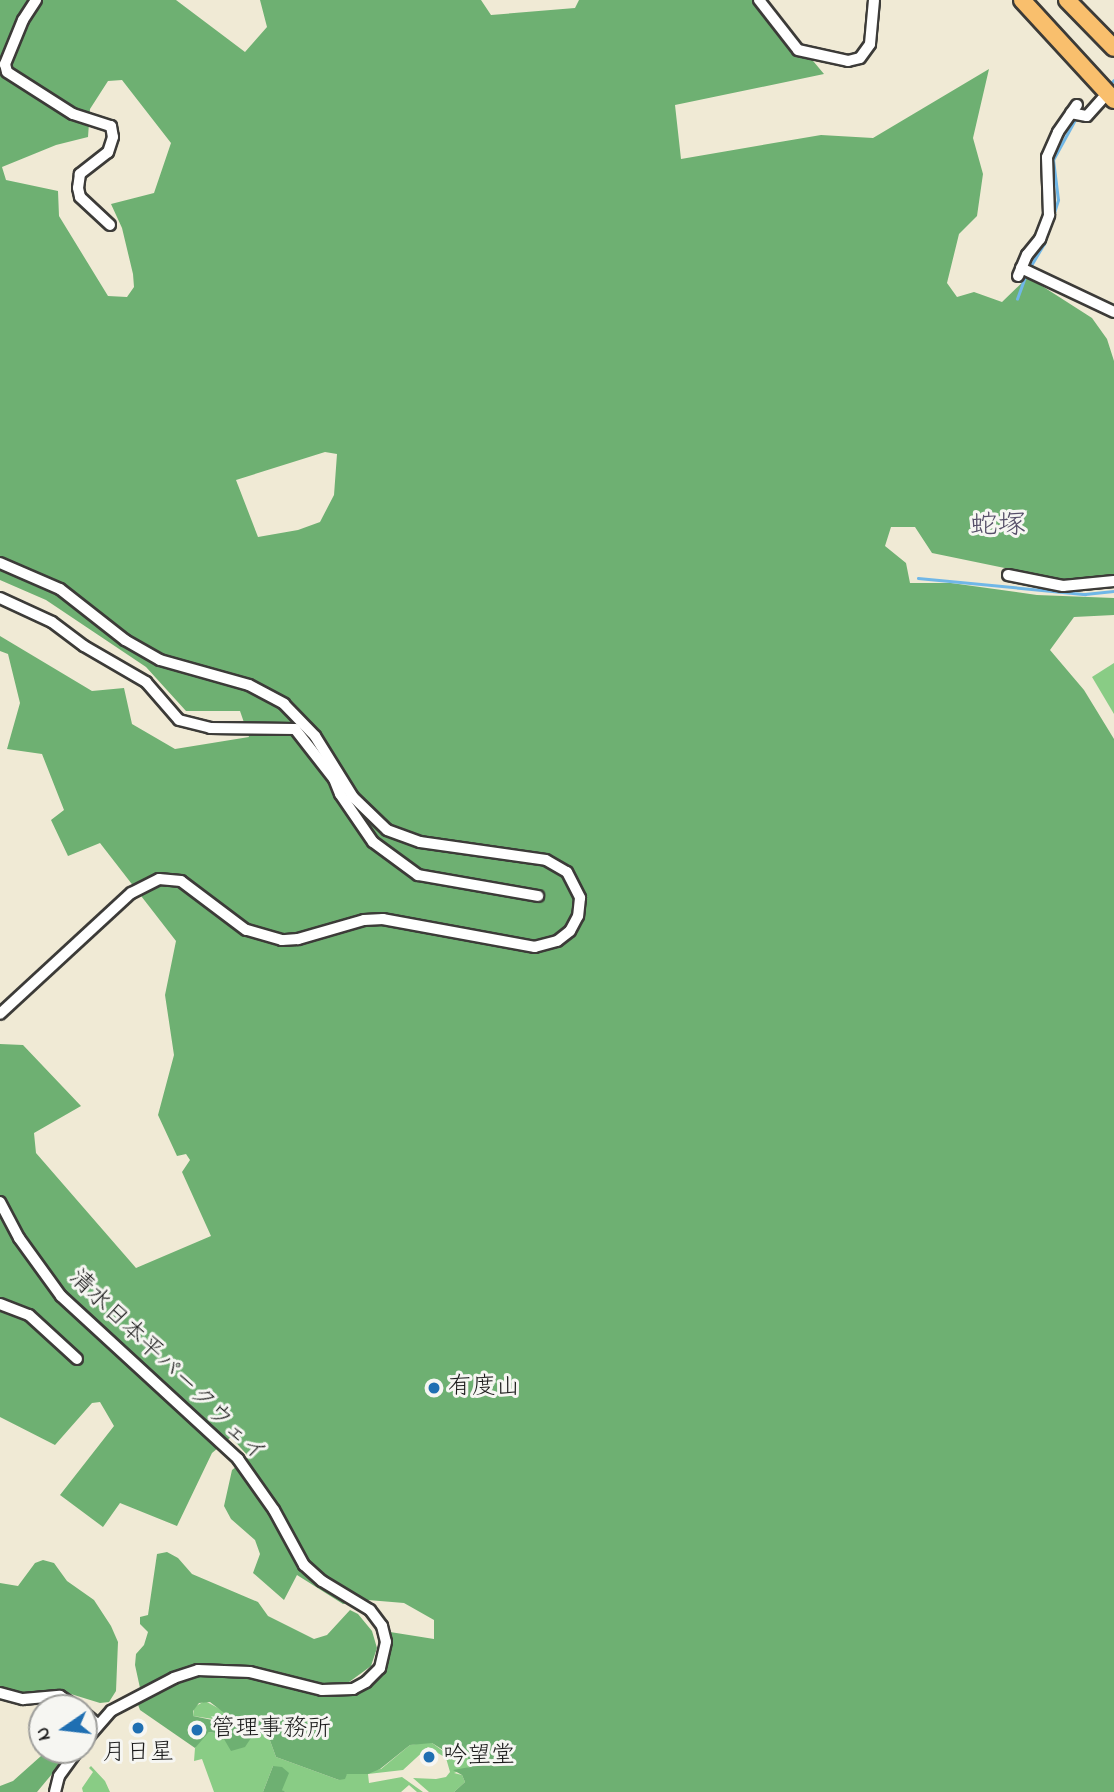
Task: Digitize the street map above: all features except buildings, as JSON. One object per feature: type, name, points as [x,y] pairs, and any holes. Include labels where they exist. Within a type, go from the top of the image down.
[{"type":"highway","points":[[1022,0],[1111,96]]},
{"type":"highway","points":[[1067,0],[1114,48]]},
{"type":"highway","points":[[1080,0],[1114,35]]},
{"type":"street","points":[[36,0],[23,20],[5,65],[6,72],[72,114],[111,126],[113,137],[108,152],[79,174],[78,188],[80,197],[110,225]]},
{"type":"street","points":[[759,0],[798,50],[848,61],[860,58],[870,44],[874,0]]},
{"type":"street","points":[[1111,96],[1087,116],[1074,109],[1047,157],[1051,201],[1049,215],[1040,239],[1019,272],[1114,312]]},
{"type":"street","points":[[0,564],[60,589],[125,640],[151,656],[249,685],[284,705],[315,736],[353,797],[387,830],[420,842],[546,860],[561,867],[571,877],[578,890],[579,906],[574,925],[564,936],[535,947],[383,919],[364,920],[306,937],[282,940],[246,930],[198,891],[181,881],[167,878],[144,884],[0,1014]]},
{"type":"street","points":[[1008,575],[1063,586],[1114,581]]},
{"type":"street","points":[[0,598],[52,622],[83,646],[146,682],[184,723],[210,728],[295,729],[334,779],[340,794],[373,842],[418,876],[538,895]]},
{"type":"street","name":"清水日本平パークウェイ","points":[[0,1202],[19,1238],[61,1296],[238,1459],[274,1510],[304,1565],[322,1581],[370,1610],[385,1634],[386,1652],[380,1668],[366,1682],[344,1690],[322,1690],[242,1671],[198,1671],[154,1688],[111,1711],[98,1723]]},
{"type":"street","points":[[0,1304],[29,1315],[77,1359]]},
{"type":"street","points":[[0,1693],[28,1699]]},
{"type":"street","points":[[55,1792],[59,1776],[68,1764]]},
{"type":"green space","points":[[0,0],[176,0],[245,52],[267,27],[260,0],[481,0],[491,15],[575,8],[579,0],[762,0],[824,74],[675,105],[681,159],[821,135],[873,138],[989,69],[973,138],[983,174],[977,216],[959,234],[947,283],[957,297],[974,292],[1002,302],[1028,277],[1092,318],[1107,339],[1114,361],[1114,576],[1073,582],[932,553],[915,527],[891,527],[885,546],[906,563],[910,583],[951,583],[1037,595],[1114,598],[1114,615],[1074,617],[1050,650],[1084,690],[1114,739],[1114,1792],[454,1792],[465,1782],[462,1775],[453,1770],[470,1767],[466,1752],[451,1755],[432,1743],[410,1745],[380,1769],[368,1774],[347,1774],[345,1779],[339,1780],[276,1757],[268,1735],[261,1733],[254,1736],[210,1702],[199,1703],[193,1716],[232,1724],[251,1738],[245,1747],[231,1751],[221,1734],[209,1732],[195,1748],[140,1710],[137,1702],[175,1682],[205,1674],[234,1674],[332,1697],[358,1692],[385,1664],[390,1652],[390,1632],[434,1639],[434,1620],[404,1603],[368,1600],[343,1604],[297,1575],[284,1600],[253,1573],[260,1554],[255,1540],[231,1519],[224,1506],[232,1470],[249,1457],[231,1437],[212,1453],[177,1526],[120,1503],[103,1527],[60,1495],[114,1426],[100,1402],[92,1403],[55,1445],[0,1417],[0,1044],[23,1045],[81,1106],[34,1133],[36,1153],[136,1268],[211,1236],[182,1172],[190,1160],[186,1154],[177,1156],[158,1115],[174,1055],[165,995],[176,941],[100,843],[68,856],[51,820],[64,810],[42,754],[7,749],[20,703],[8,654],[0,651],[0,636],[92,691],[124,688],[132,724],[175,749],[249,737],[240,711],[186,711],[146,667],[46,600],[0,580]],"holes":[[[122,80],[171,143],[154,193],[111,204],[122,228],[133,274],[134,287],[127,297],[108,296],[59,216],[58,191],[6,180],[2,167],[56,145],[88,137],[90,109],[108,81]],[[325,452],[337,454],[334,495],[320,522],[298,530],[258,537],[236,480]]]},
{"type":"green space","points":[[1114,663],[1114,714],[1092,677]]},
{"type":"green space","points":[[167,1552],[178,1558],[192,1574],[258,1602],[268,1616],[314,1639],[327,1635],[350,1610],[358,1614],[372,1631],[377,1648],[371,1666],[345,1685],[330,1685],[248,1665],[200,1665],[140,1688],[135,1665],[136,1654],[144,1645],[148,1632],[140,1624],[140,1617],[148,1615],[157,1554]]},
{"type":"green space","points":[[43,1560],[54,1563],[67,1581],[94,1600],[111,1626],[118,1642],[116,1691],[109,1702],[98,1702],[98,1694],[71,1694],[61,1691],[18,1694],[0,1686],[0,1583],[18,1586],[35,1563]]},
{"type":"green space","points":[[205,1701],[268,1735],[276,1757],[339,1780],[347,1774],[381,1769],[410,1745],[422,1743],[432,1743],[447,1754],[466,1752],[470,1767],[454,1773],[462,1775],[465,1782],[454,1792],[429,1792],[413,1778],[436,1779],[446,1777],[450,1772],[446,1758],[428,1747],[403,1770],[368,1774],[369,1783],[402,1777],[423,1792],[417,1792],[409,1785],[401,1792],[286,1792],[281,1790],[273,1766],[263,1792],[214,1792],[202,1759],[194,1761],[195,1748],[201,1738],[209,1732],[221,1734],[213,1719],[193,1716],[194,1707]]},
{"type":"green space","points":[[32,1764],[60,1764],[37,1792],[0,1792],[0,1786],[13,1781]]},
{"type":"green space","points":[[91,1766],[105,1781],[110,1792],[83,1792],[82,1788],[93,1772],[89,1768]]},
{"type":"green space","points":[[273,1766],[282,1767],[289,1773],[282,1790],[286,1792],[263,1792]]},
{"type":"waterway","points":[[1108,86],[1114,80]]},
{"type":"waterway","points":[[1083,111],[1099,96]]},
{"type":"waterway","points":[[1030,267],[1044,244],[1058,200],[1053,160],[1076,118]]},
{"type":"waterway","points":[[1017,299],[1027,272]]},
{"type":"waterway","points":[[918,578],[1085,594],[1114,591]]},
{"type":"place","name":"有度山","points":[[434,1388]]},
{"type":"place","name":"月日星","points":[[138,1728]]},
{"type":"place","name":"管理事務所","points":[[197,1730]]},
{"type":"place","name":"吟望堂","points":[[429,1757]]},
{"type":"district","name":"蛇塚","points":[[998,527]]}]
